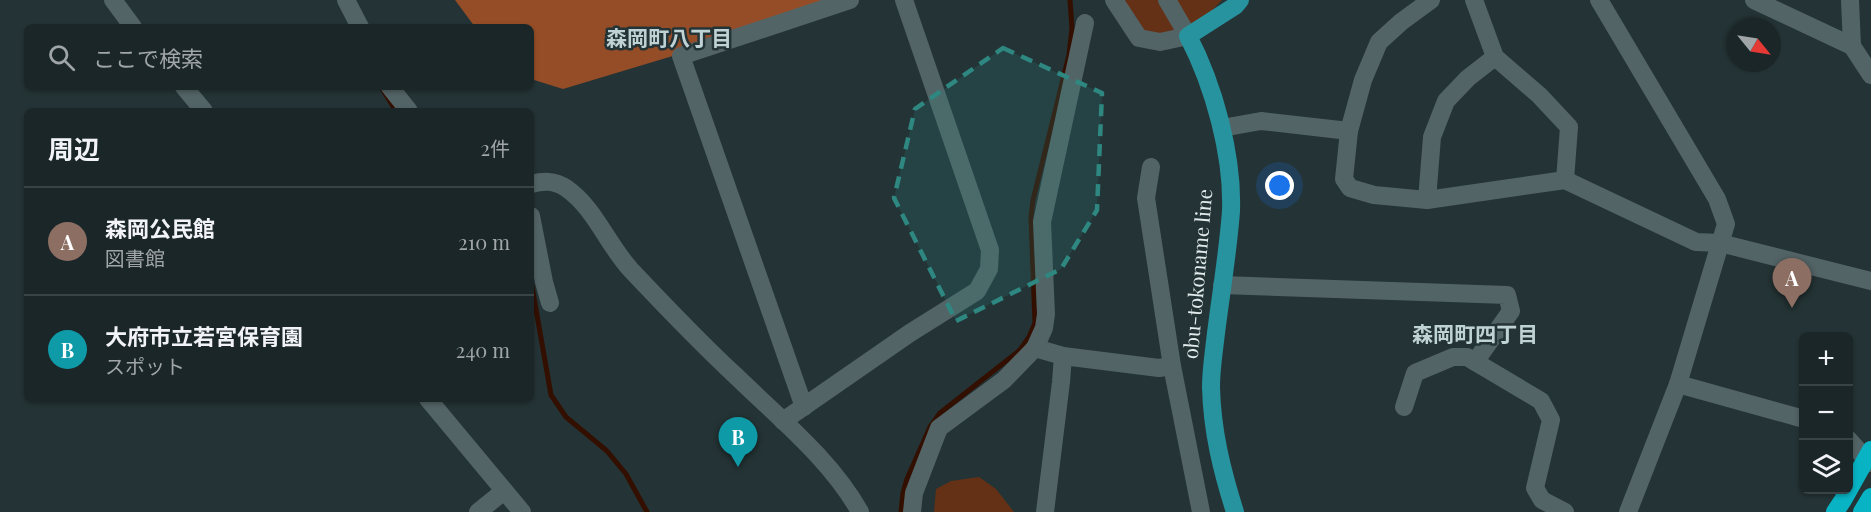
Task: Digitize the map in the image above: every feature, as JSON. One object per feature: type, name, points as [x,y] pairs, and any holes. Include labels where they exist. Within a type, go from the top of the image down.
[{"type":"highway","points":[[1835,512],[1869,457]]},
{"type":"highway","points":[[1862,512],[1871,497]]},
{"type":"main road","points":[[1188,36],[1235,6],[1240,0]]},
{"type":"main road","name":"obu-tokoname line","points":[[1188,36],[1200,62],[1222,128],[1227,154],[1231,199],[1211,387],[1218,455],[1235,512]]},
{"type":"street","points":[[113,0],[131,24]]},
{"type":"street","points":[[346,0],[358,24]]},
{"type":"street","points":[[804,407],[681,56],[850,0]]},
{"type":"street","points":[[783,421],[910,333],[977,291],[989,269],[990,250],[904,0]]},
{"type":"street","points":[[1114,0],[1139,38],[1160,42],[1188,36],[1172,3]]},
{"type":"street","points":[[1431,0],[1379,42],[1363,80],[1349,131],[1344,179],[1350,188],[1374,195],[1427,200],[1565,180],[1696,242],[1720,243],[1871,281]]},
{"type":"street","points":[[1474,0],[1495,57],[1539,95],[1569,127],[1565,180]]},
{"type":"street","points":[[1599,0],[1717,199],[1726,224],[1678,384],[1628,512]]},
{"type":"street","points":[[1754,0],[1852,46]]},
{"type":"street","points":[[1850,0],[1852,46],[1871,75]]},
{"type":"street","points":[[912,512],[914,493],[939,428],[1004,380],[1035,348],[1044,327],[1046,314],[1042,222],[1085,22]]},
{"type":"street","points":[[1427,200],[1432,137],[1446,102],[1468,78],[1495,57]]},
{"type":"street","points":[[186,90],[202,108]]},
{"type":"street","points":[[392,90],[407,108]]},
{"type":"street","points":[[1222,128],[1261,121],[1349,131]]},
{"type":"street","points":[[1151,167],[1146,198],[1172,366],[1201,512]]},
{"type":"street","points":[[534,183],[546,180],[564,186],[585,204],[626,264],[829,469],[860,512]]},
{"type":"street","points":[[534,231],[550,303]]},
{"type":"street","points":[[1222,285],[1507,295],[1511,311],[1475,362]]},
{"type":"street","points":[[1035,348],[1063,356],[1159,368],[1172,366]]},
{"type":"street","points":[[1045,512],[1063,356]]},
{"type":"street","points":[[1404,407],[1416,373],[1453,357],[1467,357],[1540,401],[1551,420],[1535,488],[1542,500],[1564,512]]},
{"type":"street","points":[[1678,384],[1799,418]]},
{"type":"street","points":[[430,402],[522,512]]},
{"type":"street","points":[[1849,440],[1869,457]]},
{"type":"street","points":[[478,512],[504,491]]},
{"type":"highlighted area","points":[[1003,48],[1102,93],[1097,210],[1061,269],[956,321],[894,198],[915,109]]},
{"type":"shaded area","points":[[455,0],[859,0],[563,89],[534,80],[534,24],[473,24]]},
{"type":"shaded area","points":[[1114,0],[1222,0],[1188,36],[1139,38]]},
{"type":"shaded area","points":[[979,477],[996,489],[1014,512],[934,512],[936,489],[951,481]]},
{"type":"waterway","points":[[901,512],[907,479],[930,427],[940,413],[1020,350],[1035,323],[1031,217],[1033,200],[1069,55],[1072,28],[1070,0]]},
{"type":"waterway","points":[[383,90],[394,108]]},
{"type":"waterway","points":[[534,298],[551,395],[566,417],[607,451],[626,474],[647,512]]},
{"type":"place","name":"森岡公民館","points":[[1792,308]]},
{"type":"place","name":"大府市立若宮保育園","points":[[738,467]]},
{"type":"district","name":"森岡町八丁目","points":[[669,39]]},
{"type":"district","name":"森岡町四丁目","points":[[1475,335]]}]
